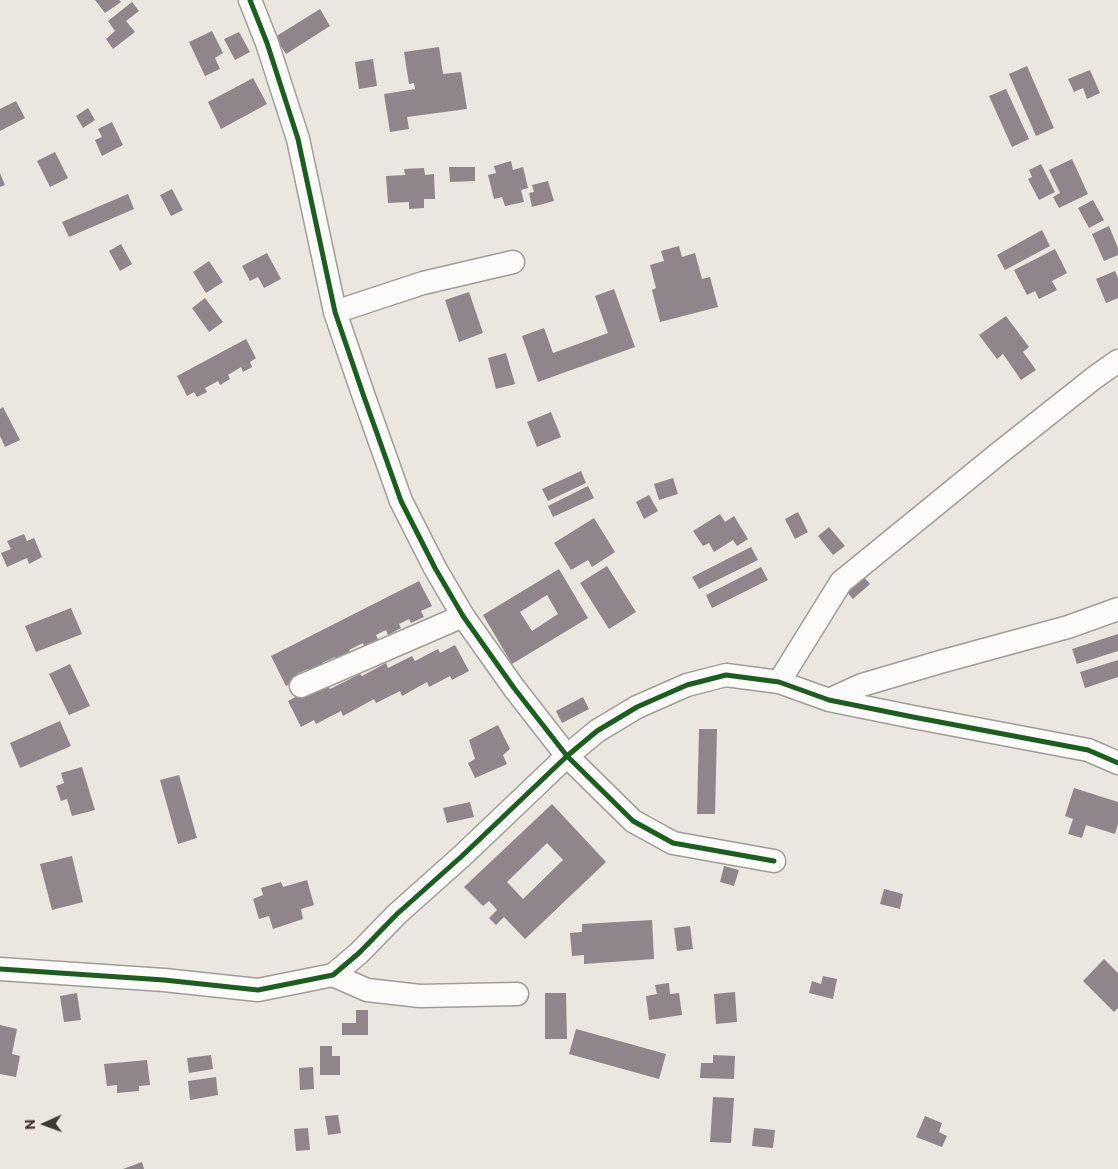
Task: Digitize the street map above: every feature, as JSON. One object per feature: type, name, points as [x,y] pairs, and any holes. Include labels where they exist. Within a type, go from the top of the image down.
[{"type":"street","points":[[250,0],[267,43],[298,139],[335,312],[401,501],[435,568],[463,616],[514,688],[567,756],[633,821],[674,844],[774,861]]},
{"type":"street","points":[[335,312],[423,283],[513,262]]},
{"type":"street","points":[[779,682],[841,582],[998,454],[1118,361]]},
{"type":"street","points":[[829,700],[862,685],[1068,627],[1118,609]]},
{"type":"street","points":[[301,686],[463,616]]},
{"type":"street","points":[[0,969],[164,980],[258,990],[333,975],[359,953],[397,914],[462,856],[567,756],[597,731],[637,707],[687,684],[726,675],[779,682],[829,700],[1088,750],[1118,763]]},
{"type":"street","points":[[333,975],[368,990],[420,996],[517,994]]},
{"type":"building","points":[[95,0],[119,0],[121,2],[105,13]]},
{"type":"building","points":[[132,2],[139,11],[126,21],[135,32],[113,49],[106,39],[115,31],[108,21]]},
{"type":"building","points":[[320,9],[330,26],[286,54],[275,37]]},
{"type":"building","points":[[212,31],[223,53],[215,58],[220,69],[205,76],[189,42]]},
{"type":"building","points":[[239,32],[250,52],[235,60],[224,39]]},
{"type":"building","points":[[439,47],[443,74],[461,72],[467,109],[407,117],[409,129],[390,132],[384,94],[415,89],[414,83],[409,84],[404,52]]},
{"type":"building","points":[[373,59],[377,86],[359,89],[355,62]]},
{"type":"building","points":[[1027,66],[1054,128],[1036,136],[1009,74]]},
{"type":"building","points":[[1090,70],[1100,93],[1087,99],[1083,88],[1074,92],[1068,79]]},
{"type":"building","points":[[253,78],[267,104],[221,129],[208,102]]},
{"type":"building","points":[[1006,89],[1029,139],[1012,147],[989,96]]},
{"type":"building","points":[[16,101],[25,118],[0,131],[0,109]]},
{"type":"building","points":[[88,108],[95,120],[83,128],[76,116]]},
{"type":"building","points":[[112,122],[123,145],[102,156],[95,140],[102,137],[98,129]]},
{"type":"building","points":[[55,152],[68,178],[50,187],[37,161]]},
{"type":"building","points":[[1072,159],[1088,194],[1059,208],[1053,197],[1060,193],[1049,170]]},
{"type":"building","points":[[511,161],[513,170],[523,167],[528,188],[521,190],[524,202],[505,206],[502,197],[494,199],[488,175],[496,173],[494,166]]},
{"type":"building","points":[[1041,164],[1055,192],[1039,200],[1028,179],[1032,177],[1029,170]]},
{"type":"building","points":[[449,167],[475,167],[475,181],[450,182]]},
{"type":"building","points":[[424,168],[425,175],[434,174],[435,199],[424,199],[424,208],[409,209],[409,202],[388,203],[386,176],[405,175],[404,169]]},
{"type":"building","points":[[0,173],[5,185],[0,187]]},
{"type":"building","points":[[548,181],[554,201],[532,207],[529,193],[534,192],[532,185]]},
{"type":"building","points":[[172,189],[183,210],[171,216],[160,195]]},
{"type":"building","points":[[128,194],[134,209],[69,237],[62,222]]},
{"type":"building","points":[[1093,200],[1104,220],[1089,228],[1078,208]]},
{"type":"building","points":[[1109,226],[1118,248],[1118,255],[1104,261],[1092,234]]},
{"type":"building","points":[[1042,230],[1050,246],[1005,270],[997,255]]},
{"type":"building","points":[[121,244],[132,264],[120,271],[109,251]]},
{"type":"building","points":[[679,246],[682,257],[695,253],[702,279],[710,277],[718,307],[660,322],[652,290],[656,288],[650,265],[664,261],[661,251]]},
{"type":"building","points":[[1055,249],[1067,273],[1052,281],[1057,290],[1039,299],[1035,291],[1027,295],[1014,270]]},
{"type":"building","points":[[267,253],[281,279],[264,288],[258,277],[250,281],[242,266]]},
{"type":"building","points":[[209,261],[223,282],[206,293],[193,272]]},
{"type":"building","points":[[1115,271],[1118,278],[1118,298],[1106,303],[1096,279]]},
{"type":"building","points":[[614,289],[635,347],[538,382],[522,336],[544,328],[553,353],[608,333],[595,296]]},
{"type":"building","points":[[469,292],[483,333],[459,342],[445,300]]},
{"type":"building","points":[[205,298],[223,322],[209,332],[192,308]]},
{"type":"building","points":[[1006,316],[1029,347],[1023,352],[1036,370],[1021,380],[1003,354],[997,359],[979,335]]},
{"type":"building","points":[[246,339],[256,358],[250,362],[252,367],[243,372],[241,367],[228,375],[230,379],[220,385],[218,381],[205,388],[207,392],[197,397],[194,392],[187,396],[177,376]]},
{"type":"building","points":[[506,353],[515,384],[496,389],[488,358]]},
{"type":"building","points":[[3,407],[20,440],[5,447],[0,436],[0,409]]},
{"type":"building","points":[[551,412],[561,437],[537,447],[527,422]]},
{"type":"building","points":[[581,471],[586,483],[548,501],[542,489]]},
{"type":"building","points":[[673,478],[678,494],[659,500],[654,484]]},
{"type":"building","points":[[588,486],[594,498],[553,517],[548,506]]},
{"type":"building","points":[[649,495],[658,511],[644,519],[636,502]]},
{"type":"building","points":[[798,512],[808,532],[795,539],[785,519]]},
{"type":"building","points":[[720,514],[725,522],[734,516],[748,539],[737,546],[733,540],[714,552],[709,543],[703,546],[693,531]]},
{"type":"building","points":[[594,518],[615,552],[592,567],[588,560],[571,570],[554,543]]},
{"type":"building","points":[[829,527],[845,546],[833,555],[818,536]]},
{"type":"building","points":[[24,534],[27,541],[34,538],[42,557],[29,564],[27,558],[7,567],[1,553],[11,549],[7,541]]},
{"type":"building","points":[[751,547],[758,560],[699,589],[692,577]]},
{"type":"building","points":[[607,566],[636,612],[609,629],[580,583]]},
{"type":"building","points":[[761,567],[768,580],[712,608],[706,595]]},
{"type":"building","points":[[559,569],[588,618],[512,664],[483,615]],"holes":[[[547,595],[558,614],[532,631],[520,612]]]},
{"type":"building","points":[[863,576],[870,584],[853,599],[846,591]]},
{"type":"building","points":[[419,581],[432,606],[421,611],[424,617],[411,623],[409,619],[399,624],[401,628],[388,635],[386,630],[376,635],[378,639],[364,646],[363,643],[349,650],[351,653],[337,661],[335,657],[322,663],[324,666],[310,673],[308,669],[297,674],[300,679],[286,686],[271,656]]},
{"type":"building","points":[[71,608],[82,634],[36,652],[25,626]]},
{"type":"building","points":[[1118,634],[1118,651],[1077,664],[1072,649]]},
{"type":"building","points":[[455,645],[469,671],[452,680],[450,676],[429,687],[427,682],[402,696],[400,691],[376,703],[374,699],[343,716],[341,711],[316,724],[314,720],[301,727],[288,701],[303,693],[305,697],[328,685],[330,689],[360,674],[362,676],[386,663],[388,668],[412,656],[415,661],[438,649],[440,653]]},
{"type":"building","points":[[1118,660],[1118,677],[1085,688],[1080,672]]},
{"type":"building","points":[[70,664],[90,706],[69,715],[49,674]]},
{"type":"building","points":[[583,697],[589,709],[562,723],[556,711]]},
{"type":"building","points":[[60,721],[71,746],[20,768],[10,743]]},
{"type":"building","points":[[498,725],[510,749],[503,755],[507,764],[475,778],[468,763],[475,759],[469,740]]},
{"type":"building","points":[[699,729],[717,729],[715,814],[697,814]]},
{"type":"building","points":[[82,767],[95,810],[72,816],[67,799],[61,801],[56,786],[64,783],[61,773]]},
{"type":"building","points":[[179,775],[197,838],[178,844],[160,780]]},
{"type":"building","points":[[1074,788],[1118,802],[1118,824],[1115,834],[1086,825],[1082,838],[1068,834],[1073,819],[1065,816]]},
{"type":"building","points":[[470,802],[474,817],[447,823],[443,808]]},
{"type":"building","points":[[552,804],[606,862],[525,939],[504,917],[496,925],[489,918],[497,910],[489,901],[483,906],[464,887]],"holes":[[[547,843],[563,860],[523,899],[507,882]]]},
{"type":"building","points":[[72,856],[83,902],[52,910],[40,864]]},
{"type":"building","points":[[724,866],[739,870],[734,886],[720,882]]},
{"type":"building","points":[[307,880],[314,905],[301,909],[303,919],[273,929],[269,916],[259,919],[253,899],[263,895],[261,888],[281,882],[283,887]]},
{"type":"building","points":[[884,889],[903,894],[900,909],[880,904]]},
{"type":"building","points":[[652,920],[654,959],[584,964],[584,955],[572,956],[570,933],[582,932],[582,924]]},
{"type":"building","points":[[690,926],[693,949],[677,951],[674,928]]},
{"type":"building","points":[[1104,959],[1118,973],[1118,1008],[1114,1012],[1083,981]]},
{"type":"building","points":[[823,976],[837,979],[833,999],[809,993],[812,981],[821,984]]},
{"type":"building","points":[[669,983],[670,994],[679,993],[682,1015],[649,1020],[646,996],[657,994],[655,985]]},
{"type":"building","points":[[735,992],[737,1022],[716,1024],[714,994]]},
{"type":"building","points":[[77,993],[81,1020],[64,1022],[60,996]]},
{"type":"building","points":[[545,993],[566,993],[567,1039],[545,1039]]},
{"type":"building","points":[[356,1010],[368,1010],[368,1035],[342,1035],[342,1023],[356,1023]]},
{"type":"building","points":[[0,1025],[17,1029],[12,1054],[20,1056],[16,1077],[0,1074]]},
{"type":"building","points":[[576,1029],[666,1054],[659,1079],[569,1054]]},
{"type":"building","points":[[320,1046],[332,1046],[332,1056],[340,1056],[340,1075],[320,1075]]},
{"type":"building","points":[[211,1055],[213,1069],[189,1073],[187,1058]]},
{"type":"building","points":[[713,1055],[735,1056],[734,1079],[700,1078],[701,1063],[713,1063]]},
{"type":"building","points":[[147,1060],[150,1085],[139,1086],[139,1091],[117,1093],[117,1085],[107,1086],[104,1064]]},
{"type":"building","points":[[313,1067],[314,1089],[300,1090],[299,1068]]},
{"type":"building","points":[[216,1077],[218,1095],[190,1100],[188,1081]]},
{"type":"building","points":[[713,1097],[734,1098],[731,1143],[710,1142]]},
{"type":"building","points":[[338,1115],[341,1133],[328,1135],[325,1116]]},
{"type":"building","points":[[925,1116],[942,1123],[939,1132],[947,1136],[942,1147],[916,1137]]},
{"type":"building","points":[[308,1128],[310,1150],[296,1151],[294,1129]]},
{"type":"building","points":[[754,1128],[775,1130],[773,1148],[752,1146]]},
{"type":"building","points":[[142,1162],[144,1169],[123,1169]]},
{"type":"cycle path","points":[[250,0],[267,43],[298,139],[335,312],[363,394],[401,501],[435,568],[463,616],[514,688],[567,756],[633,821],[673,843],[774,861]]},
{"type":"cycle path","points":[[0,969],[164,980],[258,990],[333,975],[359,953],[397,914],[462,856],[567,756],[597,731],[637,707],[687,685],[726,675],[779,682],[829,700],[1088,750],[1118,763]]}]
